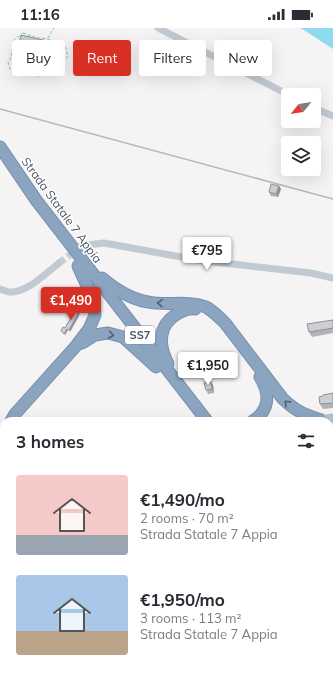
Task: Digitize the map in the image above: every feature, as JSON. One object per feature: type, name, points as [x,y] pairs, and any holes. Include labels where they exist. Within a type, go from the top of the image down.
[{"type":"highway","name":"Strada Statale 7 Appia","points":[[1,153],[156,367],[194,410],[202,417]]},
{"type":"highway","name":"Strada Statale 7 Appia","points":[[81,264],[177,383],[194,410],[197,417]]},
{"type":"highway","points":[[13,417],[76,346],[89,329],[95,314],[94,301],[81,264]]},
{"type":"highway","points":[[81,264],[110,286],[130,298],[149,303],[192,304],[206,307],[225,323],[283,399],[292,408],[310,417]]},
{"type":"highway","points":[[177,383],[163,354],[161,338],[164,326],[171,318],[181,311],[192,308],[204,311],[214,316],[222,325],[259,374],[267,394],[263,412],[257,417]]},
{"type":"highway","points":[[76,346],[95,335],[108,333],[123,337],[156,367]]},
{"type":"highway","points":[[17,417],[23,405]]},
{"type":"street","points":[[158,28],[281,91]]},
{"type":"street","points":[[321,111],[333,116]]},
{"type":"street","points":[[81,246],[87,244],[104,243],[198,260],[310,273],[333,278]]},
{"type":"street","points":[[0,289],[10,292],[21,290],[30,286],[59,263]]},
{"type":"path","points":[[48,39],[54,28]]},
{"type":"path","points":[[23,33],[38,38],[48,39],[65,46],[68,56],[62,64],[39,76],[25,74],[10,69],[8,63],[11,57],[14,40],[23,33]]},
{"type":"water","points":[[300,28],[333,28],[333,49],[304,30]]},
{"type":"building","points":[[21,35],[43,40],[20,40]]},
{"type":"building","points":[[271,184],[279,186],[276,194],[269,192]]},
{"type":"building","points":[[74,307],[78,309],[78,314],[69,330],[67,329],[64,334],[61,331],[63,327],[65,328],[72,316]]},
{"type":"building","points":[[333,320],[333,328],[309,332],[307,324]]},
{"type":"building","points":[[211,382],[212,389],[206,390],[204,383]]},
{"type":"building","points":[[333,393],[333,403],[320,404],[319,397]]},
{"type":"tunnel","points":[[59,263],[78,249]]},
{"type":"railway","points":[[0,109],[333,199]]}]
